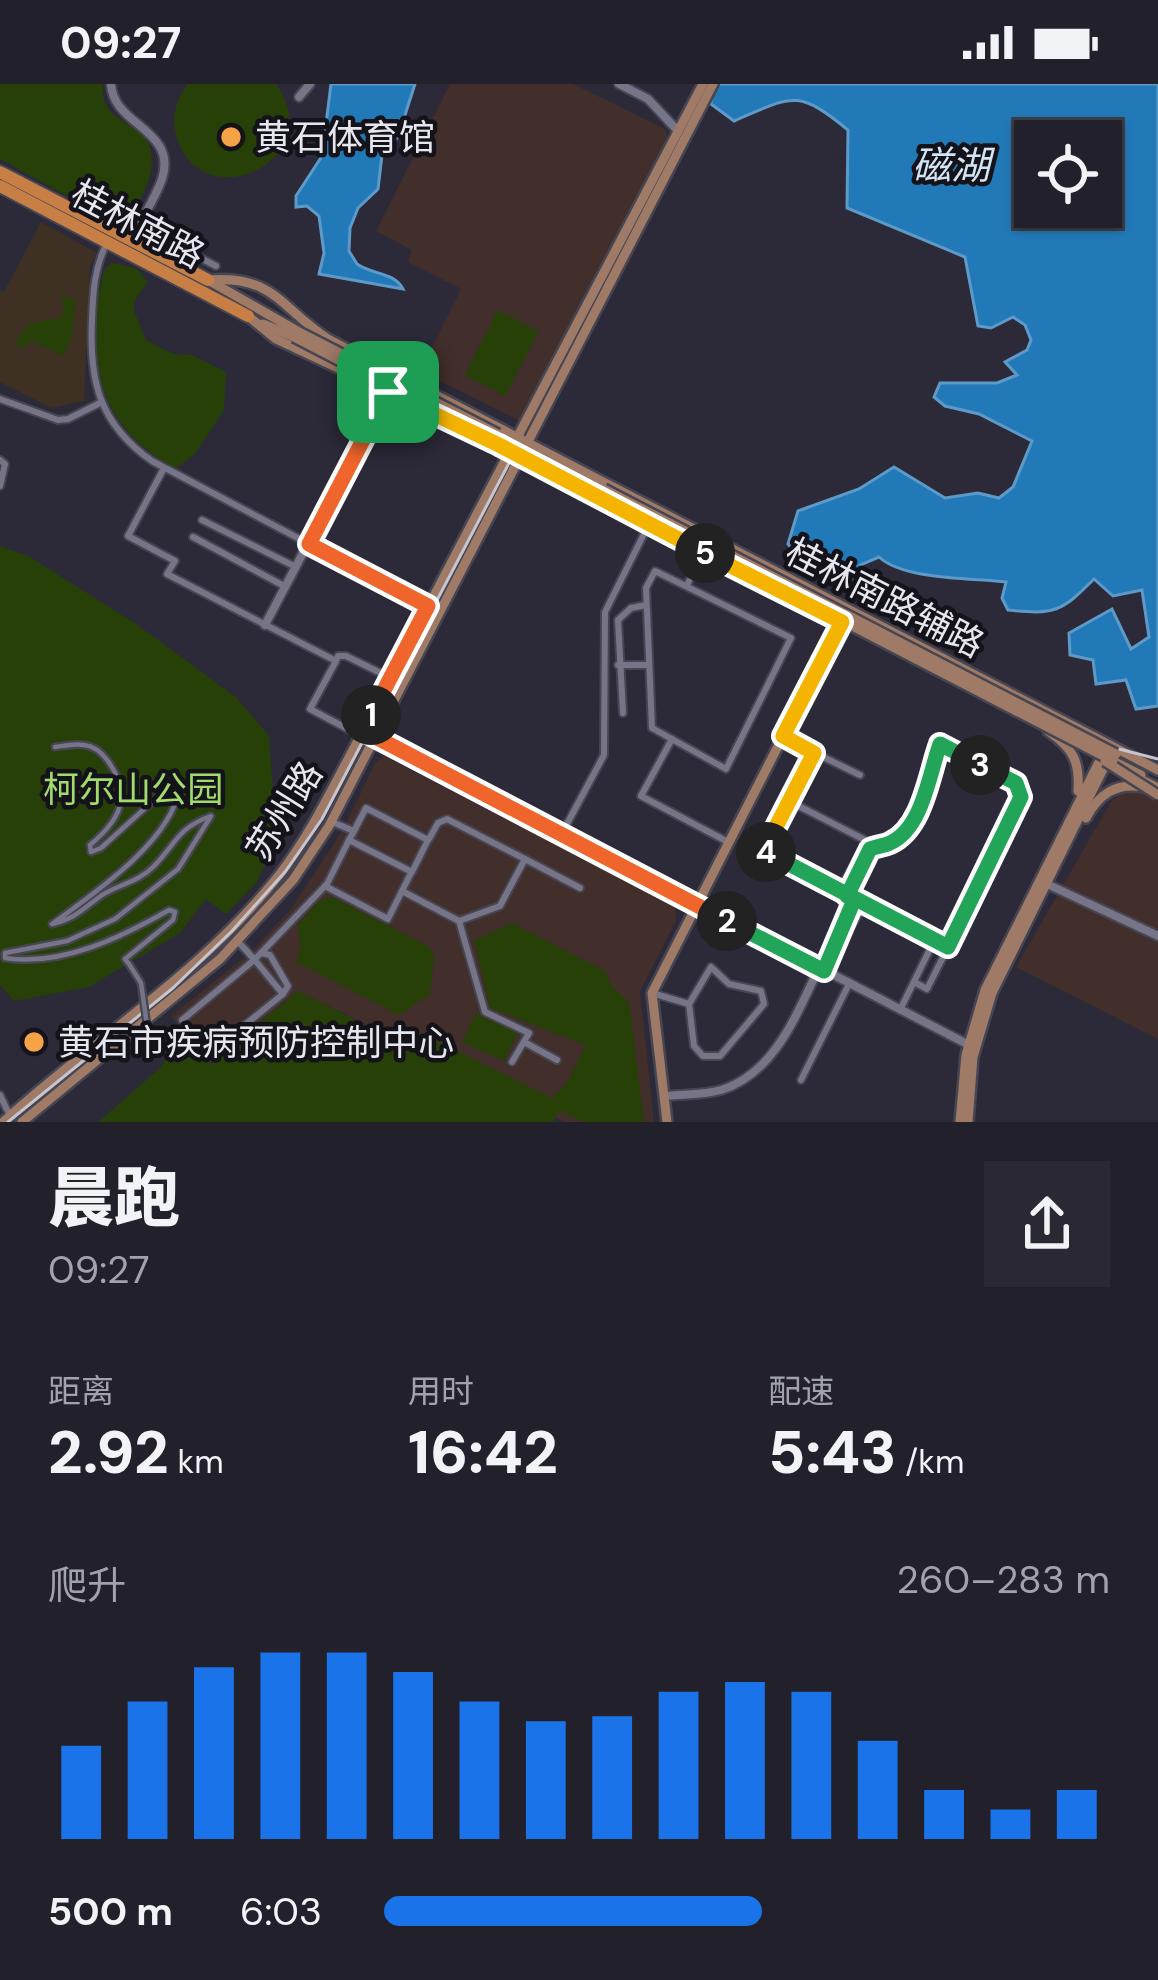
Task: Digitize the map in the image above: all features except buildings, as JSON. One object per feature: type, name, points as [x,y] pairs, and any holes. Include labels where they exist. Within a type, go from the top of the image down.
[{"type":"main road","points":[[682,134],[703,84]]},
{"type":"main road","points":[[682,134],[713,84]]},
{"type":"main road","name":"苏州路","points":[[6,1119],[208,953],[280,873],[318,816],[508,449],[682,134]]},
{"type":"main road","name":"苏州路","points":[[22,1122],[170,1003],[236,941],[293,880],[332,822],[682,134]]},
{"type":"main road","name":"桂林南路","points":[[0,172],[208,280]]},
{"type":"main road","name":"桂林南路","points":[[0,186],[248,316]]},
{"type":"main road","points":[[208,280],[296,334],[1158,784]]},
{"type":"main road","name":"桂林南路辅路","points":[[208,280],[232,280],[271,290],[328,339],[1112,746],[1158,784]]},
{"type":"main road","points":[[248,316],[296,334],[1158,784]]},
{"type":"main road","name":"桂林南路辅路","points":[[248,316],[276,339],[508,449],[1103,760],[1158,784]]},
{"type":"main road","points":[[667,1122],[652,993],[848,610]]},
{"type":"main road","points":[[964,1122],[972,1046],[985,990],[1077,793],[1077,763],[1065,742],[1048,731]]},
{"type":"main road","points":[[1066,821],[1112,746]]},
{"type":"main road","points":[[972,1046],[992,993],[1103,760]]},
{"type":"main road","points":[[1048,881],[1099,798],[1124,784],[1158,784]]},
{"type":"street","points":[[111,84],[118,106],[153,133],[164,157],[163,176],[130,239]]},
{"type":"street","points":[[299,97],[310,84]]},
{"type":"street","points":[[619,84],[648,100],[682,134]]},
{"type":"street","points":[[138,226],[216,266]]},
{"type":"street","points":[[108,242],[98,262],[91,367],[100,403],[134,447],[164,468],[428,606]]},
{"type":"street","points":[[265,625],[388,392]]},
{"type":"street","points":[[0,398],[58,420],[100,403]]},
{"type":"street","points":[[0,460],[5,464],[0,486]]},
{"type":"street","points":[[164,468],[128,536],[175,560],[167,574],[335,661]]},
{"type":"street","points":[[202,520],[296,566]]},
{"type":"street","points":[[561,836],[604,755],[605,612],[649,524]]},
{"type":"street","points":[[193,537],[286,587]]},
{"type":"street","points":[[687,585],[704,552]]},
{"type":"street","points":[[655,572],[687,585],[790,638],[726,769],[652,728],[646,588],[655,572]]},
{"type":"street","points":[[623,713],[618,620],[622,612],[646,605]]},
{"type":"street","points":[[391,678],[338,656],[310,709],[376,737],[972,1046]]},
{"type":"street","points":[[618,665],[649,664]]},
{"type":"street","points":[[783,736],[860,775]]},
{"type":"street","points":[[672,740],[640,796],[728,842]]},
{"type":"street","points":[[55,747],[84,744],[102,752],[119,776],[123,798],[115,820],[90,845],[91,852],[173,783],[179,788],[164,823],[134,862],[52,925],[75,919],[104,894],[135,882],[156,865],[178,833],[211,816],[178,869],[115,919],[67,941],[5,953],[5,958],[26,961],[115,941],[175,911],[173,920],[125,959],[141,982],[149,1039],[176,1057]]},
{"type":"street","points":[[847,896],[870,849],[892,842],[908,825],[921,803],[940,744],[1016,783],[1019,806],[927,989],[914,982]]},
{"type":"street","points":[[814,753],[765,848],[767,854],[948,947]]},
{"type":"street","points":[[789,801],[878,845]]},
{"type":"street","points":[[262,953],[270,955],[288,986],[209,1054],[182,1020],[262,953],[325,886],[365,808],[428,840]]},
{"type":"street","points":[[325,886],[388,919],[438,823],[447,819],[580,888]]},
{"type":"street","points":[[332,822],[412,872]]},
{"type":"street","points":[[836,947],[866,841]]},
{"type":"street","points":[[402,891],[459,920],[500,907],[525,859]]},
{"type":"street","points":[[1048,881],[1158,936]]},
{"type":"street","points":[[664,1096],[718,1091],[762,1066],[864,905]]},
{"type":"street","points":[[459,920],[485,1012],[529,1033],[512,1062]]},
{"type":"street","points":[[900,1010],[934,940]]},
{"type":"street","points":[[236,941],[283,994]]},
{"type":"street","points":[[710,968],[729,984],[761,991],[764,1004],[720,1056],[703,1056],[694,1046],[689,1004],[710,968]]},
{"type":"street","points":[[800,1080],[849,984]]},
{"type":"street","points":[[652,993],[689,1004]]},
{"type":"street","points":[[524,1042],[554,1058]]},
{"type":"street","points":[[0,1095],[6,1119]]},
{"type":"shaded area","points":[[450,84],[573,84],[665,129],[670,145],[522,422],[420,371],[461,289],[408,262],[412,250],[376,231]]},
{"type":"shaded area","points":[[41,222],[97,253],[90,266],[84,401],[51,408],[0,382],[0,290],[4,292]]},
{"type":"shaded area","points":[[384,756],[675,906],[676,921],[640,991],[654,1122],[565,1122],[298,991],[208,1065],[171,1016],[250,953],[291,909],[342,831],[376,762]]},
{"type":"shaded area","points":[[1128,789],[1158,796],[1158,1039],[1016,967],[1112,800]]},
{"type":"green space","points":[[0,84],[103,84],[109,109],[141,134],[152,155],[144,191],[124,222],[111,220],[0,159]]},
{"type":"green space","name":"黄石体育馆","points":[[188,84],[276,84],[288,112],[287,136],[275,156],[256,170],[234,177],[211,175],[191,162],[174,124],[177,103]]},
{"type":"green space","points":[[113,263],[137,269],[148,282],[134,301],[146,340],[226,372],[224,410],[195,454],[176,468],[128,432],[102,383],[95,328],[105,268]]},
{"type":"green space","points":[[62,295],[76,301],[71,340],[63,356],[30,340],[24,348],[15,343],[28,324],[60,318]]},
{"type":"green space","points":[[498,310],[539,332],[505,396],[465,375]]},
{"type":"green space","name":"柯尔山公园","points":[[0,546],[30,557],[136,624],[236,697],[269,736],[276,838],[257,882],[226,914],[206,899],[180,933],[89,987],[14,1001],[0,985]]},
{"type":"green space","points":[[332,897],[430,947],[434,959],[430,994],[399,1015],[296,962],[298,924],[319,901]]},
{"type":"green space","points":[[512,923],[605,971],[612,987],[629,1002],[644,1122],[583,1122],[559,1110],[553,1122],[98,1122],[160,1068],[185,1034],[208,1065],[298,991],[394,1039],[404,1025],[552,1098],[566,1084],[586,1045],[490,1008],[474,940]]},
{"type":"green space","points":[[476,1013],[518,1032],[504,1061],[462,1042]]},
{"type":"water","points":[[331,84],[415,84],[398,137],[382,155],[378,189],[358,208],[350,228],[349,251],[357,264],[394,279],[403,289],[319,274],[324,253],[319,216],[307,206],[296,207],[296,196],[322,156]]},
{"type":"water","name":"磁湖","points":[[712,84],[1158,84],[1158,706],[1136,709],[1126,680],[1096,684],[1093,660],[1070,655],[1069,633],[1112,609],[1131,649],[1149,637],[1142,590],[1113,596],[1094,579],[1056,609],[1008,610],[1002,598],[1006,582],[921,574],[879,557],[860,565],[854,585],[817,570],[788,544],[798,511],[859,489],[894,467],[945,498],[978,493],[999,498],[1013,487],[1032,441],[979,414],[945,406],[934,397],[940,383],[997,383],[1017,375],[1005,362],[1027,350],[1031,340],[1025,325],[1013,317],[991,328],[978,326],[965,257],[847,208],[848,130],[831,117],[794,100],[734,121],[711,104]]},
{"type":"tram line","points":[[8,1122],[173,988],[285,872],[322,819],[517,448],[1063,729],[1088,741],[1158,759]]},
{"type":"place","name":"黄石体育馆","points":[[231,137]]},
{"type":"place","name":"黄石市疾病预防控制中心","points":[[34,1042]]},
{"type":"route","points":[[388,392],[309,544],[428,606],[364,731],[824,971],[854,900],[847,896],[870,849],[892,842],[908,825],[921,803],[940,744],[1016,783],[1021,797],[948,947],[854,900],[767,854],[765,848],[814,753],[783,736],[842,622],[388,392]]}]
